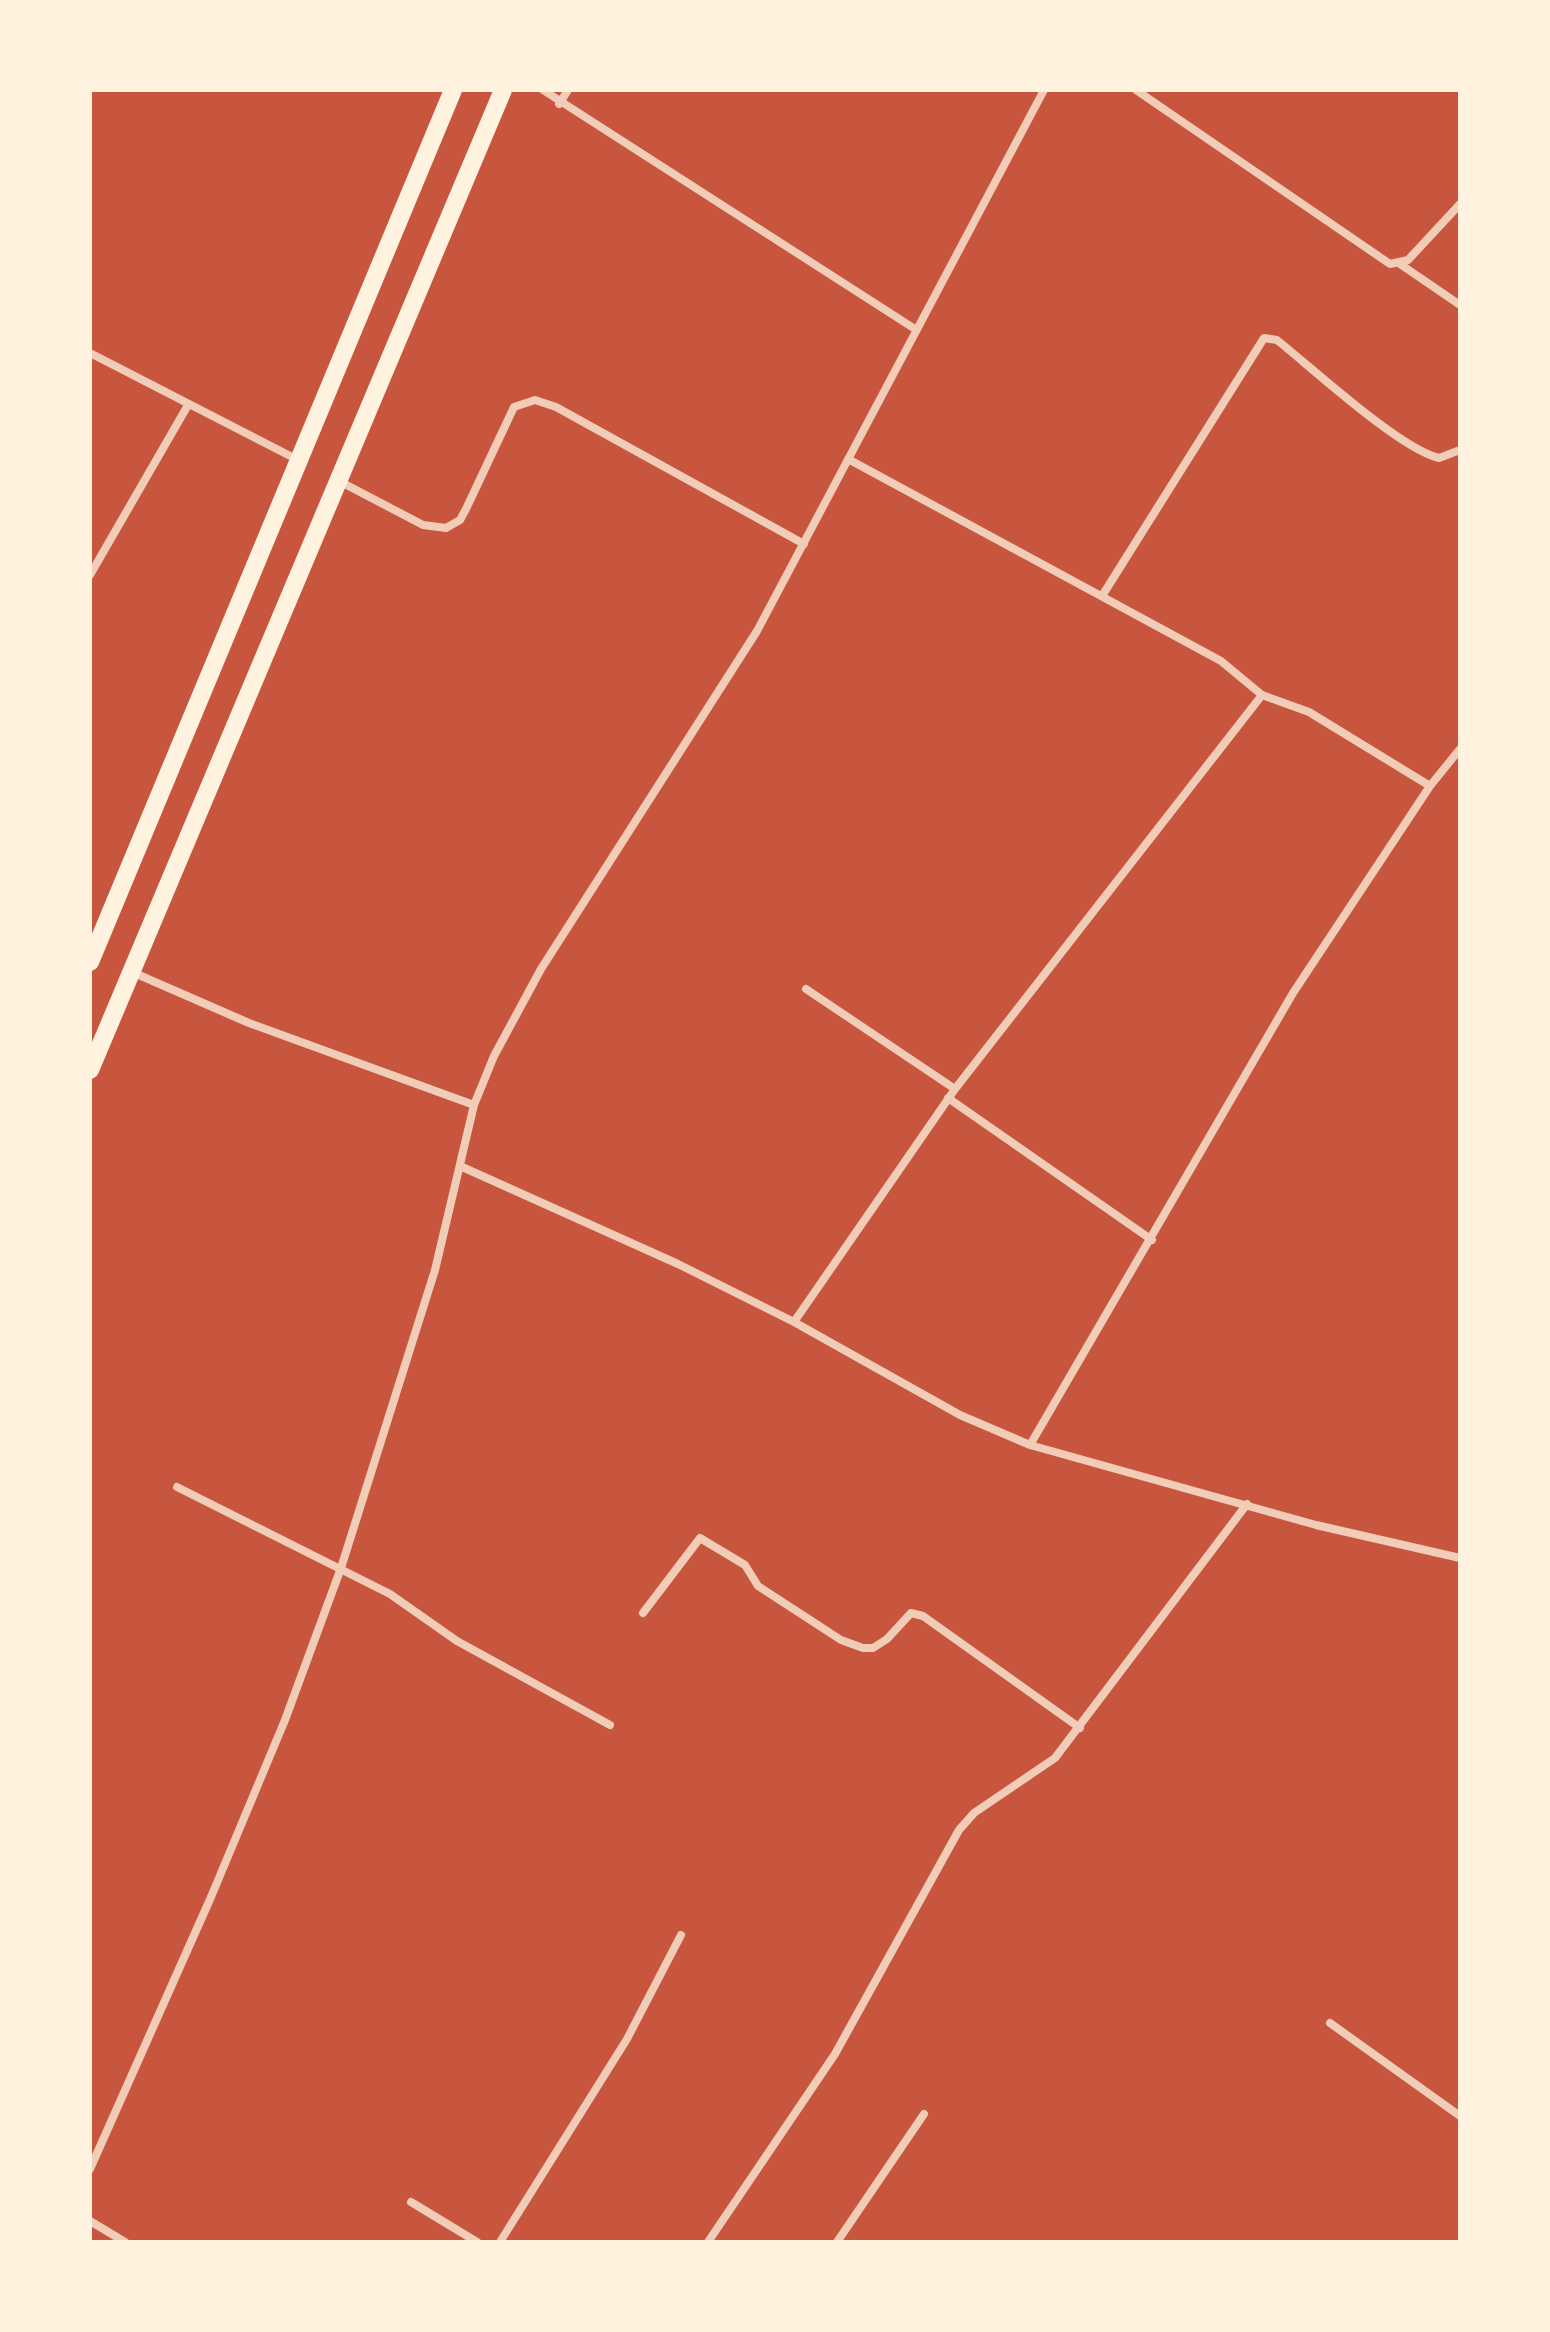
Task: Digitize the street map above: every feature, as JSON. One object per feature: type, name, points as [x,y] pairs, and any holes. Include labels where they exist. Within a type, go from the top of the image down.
[{"type":"highway","points":[[92,952],[453,90]]},
{"type":"highway","points":[[90,1070],[503,90]]},
{"type":"highway","points":[[90,1040],[126,968],[144,943]]},
{"type":"street","points":[[543,90],[559,104],[915,329]]},
{"type":"street","points":[[559,104],[568,90]]},
{"type":"street","points":[[90,2169],[217,1884],[285,1720],[341,1568],[431,1284],[474,1105],[522,1000],[739,661],[1044,90]]},
{"type":"street","points":[[1136,90],[1385,262],[1400,264],[1460,305]]},
{"type":"street","points":[[1400,264],[1460,204]]},
{"type":"street","points":[[1102,596],[1264,338],[1277,340],[1385,427],[1422,451],[1439,458],[1460,450]]},
{"type":"street","points":[[90,353],[298,460]]},
{"type":"street","points":[[338,481],[423,525],[446,528],[460,520],[514,407],[535,400],[556,407],[804,544]]},
{"type":"street","points":[[90,575],[188,405]]},
{"type":"street","points":[[848,459],[1221,661],[1262,695],[1309,712],[1430,786]]},
{"type":"street","points":[[794,1322],[948,1098],[1262,695]]},
{"type":"street","points":[[1030,1445],[1293,993],[1430,786],[1460,749]]},
{"type":"street","points":[[131,972],[249,1023],[474,1105]]},
{"type":"street","points":[[806,989],[955,1089]]},
{"type":"street","points":[[948,1098],[1061,1180],[1152,1240]]},
{"type":"street","points":[[460,1166],[616,1234],[794,1322],[960,1415],[1030,1445],[1316,1525],[1460,1558]]},
{"type":"street","points":[[177,1487],[390,1594],[457,1641],[610,1725]]},
{"type":"street","points":[[708,2242],[835,2054],[959,1830],[974,1813],[1055,1758],[1247,1504]]},
{"type":"street","points":[[643,1613],[700,1538],[745,1565],[758,1586],[841,1640],[863,1648],[873,1648],[887,1639],[911,1613],[923,1616],[1080,1728]]},
{"type":"street","points":[[500,2242],[627,2039],[681,1935]]},
{"type":"street","points":[[1330,2023],[1460,2116]]},
{"type":"street","points":[[837,2242],[924,2114]]},
{"type":"street","points":[[411,2202],[477,2242]]},
{"type":"street","points":[[90,2221],[125,2242]]}]
